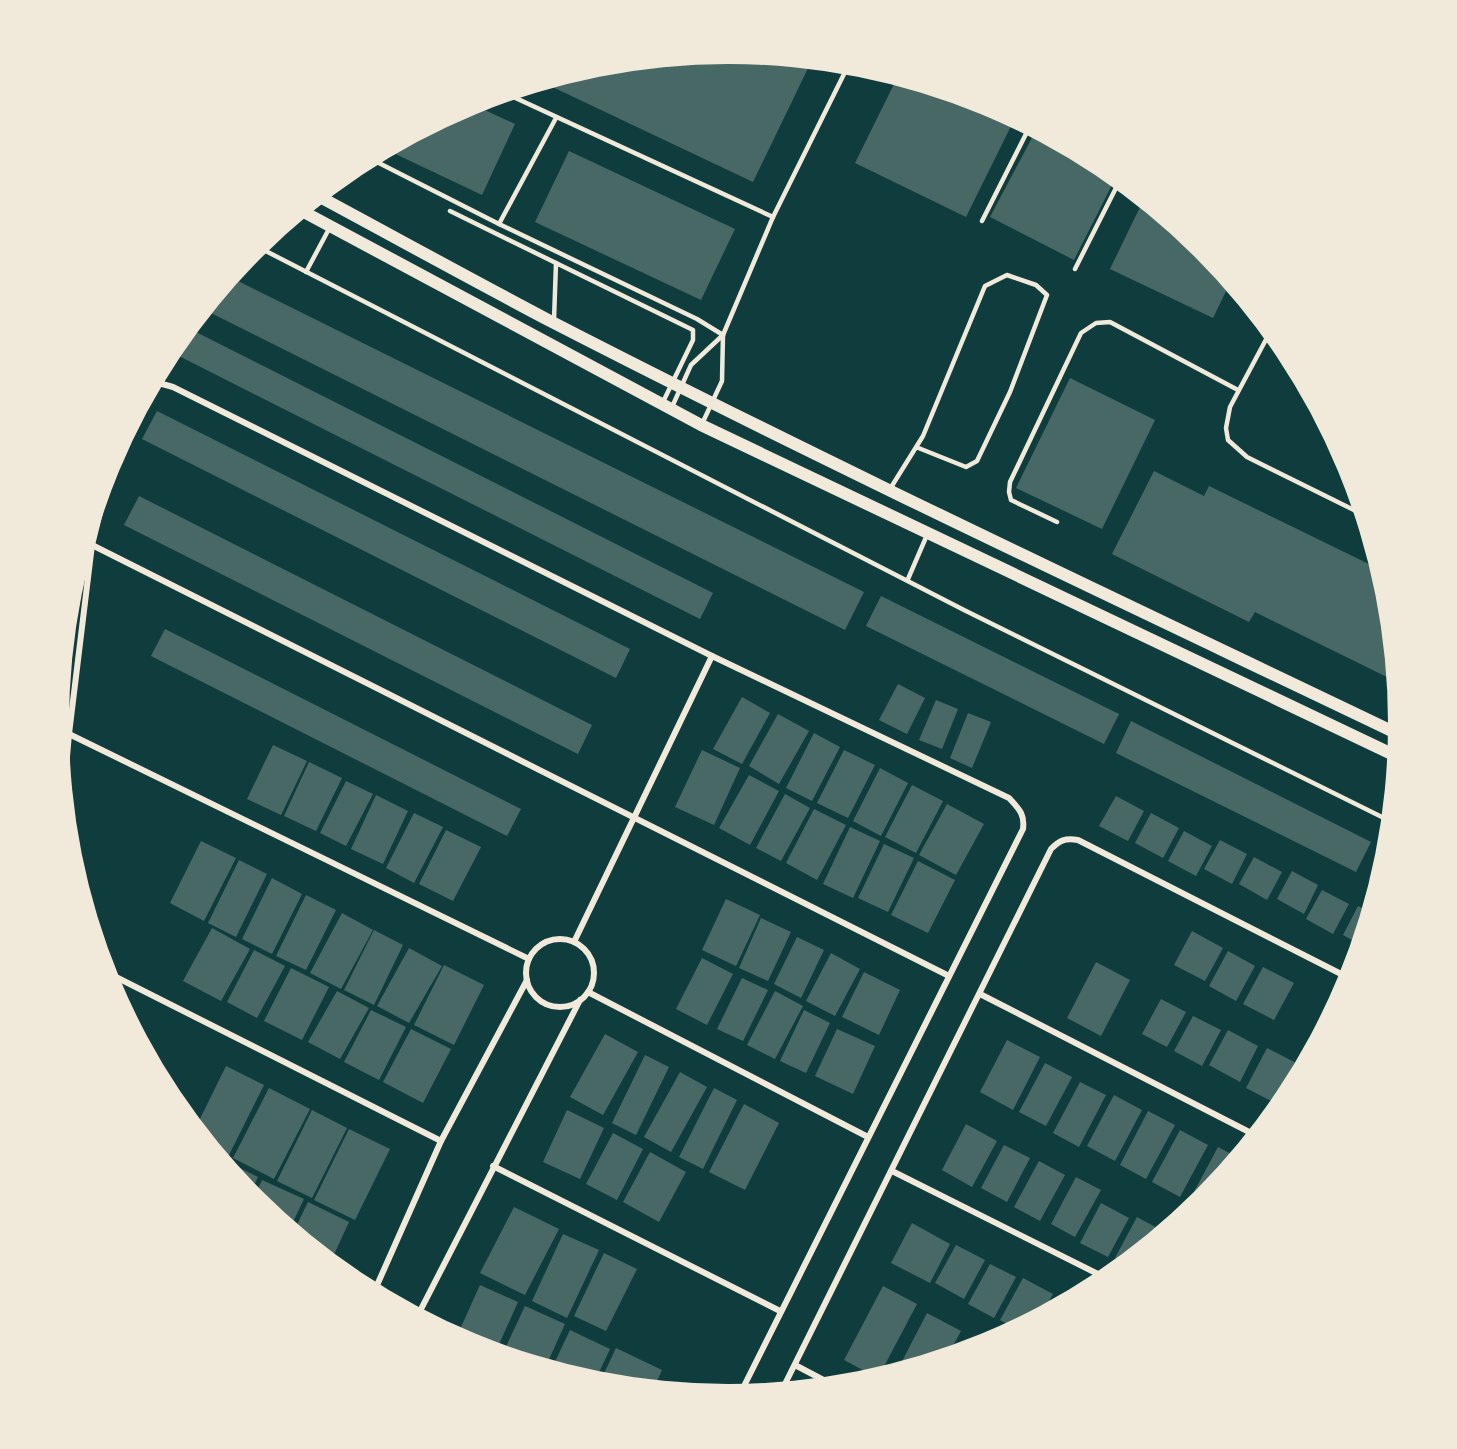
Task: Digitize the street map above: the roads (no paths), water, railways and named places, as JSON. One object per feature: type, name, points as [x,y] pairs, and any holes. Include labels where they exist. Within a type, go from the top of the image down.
[{"type":"main road","points":[[328,200],[554,323],[713,403],[1388,729]]},
{"type":"main road","points":[[309,216],[701,425],[1387,752]]},
{"type":"street","points":[[163,384],[173,387],[712,656],[1009,798],[1022,812],[1023,829],[745,1384]]},
{"type":"street","points":[[93,547],[949,976]]},
{"type":"street","points":[[69,732],[91,554]]},
{"type":"street","points":[[574,942],[712,656]]},
{"type":"street","points":[[69,734],[529,959]]},
{"type":"street","points":[[786,1382],[1051,849],[1058,842],[1067,839],[1078,840],[1339,973]]},
{"type":"street","points":[[421,1308],[580,1000],[588,992],[593,981],[594,970],[591,958],[574,942],[564,939],[554,940],[535,950],[526,969],[531,990],[547,1004],[570,1005],[580,1000]]},
{"type":"street","points":[[120,979],[441,1141]]},
{"type":"street","points":[[378,1283],[441,1141],[527,980]]},
{"type":"street","points":[[588,992],[868,1137]]},
{"type":"street","points":[[980,994],[1248,1131]]},
{"type":"street","points":[[493,1166],[780,1311]]},
{"type":"street","points":[[891,1171],[1095,1273]]},
{"type":"street","points":[[795,1365],[820,1378]]},
{"type":"lane","points":[[701,425],[722,381],[723,334],[773,217],[844,75]]},
{"type":"lane","points":[[518,99],[773,217]]},
{"type":"lane","points":[[499,224],[556,118]]},
{"type":"lane","points":[[982,221],[1025,136]]},
{"type":"lane","points":[[380,164],[697,319],[723,334]]},
{"type":"lane","points":[[1075,269],[1115,190]]},
{"type":"lane","points":[[450,211],[693,330],[693,340],[677,385],[666,406]]},
{"type":"lane","points":[[306,272],[330,227]]},
{"type":"lane","points":[[268,252],[908,579],[964,610],[1382,817]]},
{"type":"lane","points":[[554,323],[556,263]]},
{"type":"lane","points":[[890,489],[916,447],[923,436],[986,286],[1007,274],[1036,285],[1047,295],[1010,392],[977,460],[966,467],[916,447]]},
{"type":"lane","points":[[1057,522],[1011,500],[1008,492],[1010,482],[1081,333],[1096,323],[1110,322],[1238,390]]},
{"type":"lane","points":[[666,406],[691,365],[723,334]]},
{"type":"lane","points":[[1265,341],[1230,406],[1226,428],[1228,440],[1246,457],[1352,509]]},
{"type":"lane","points":[[908,579],[928,533]]}]
